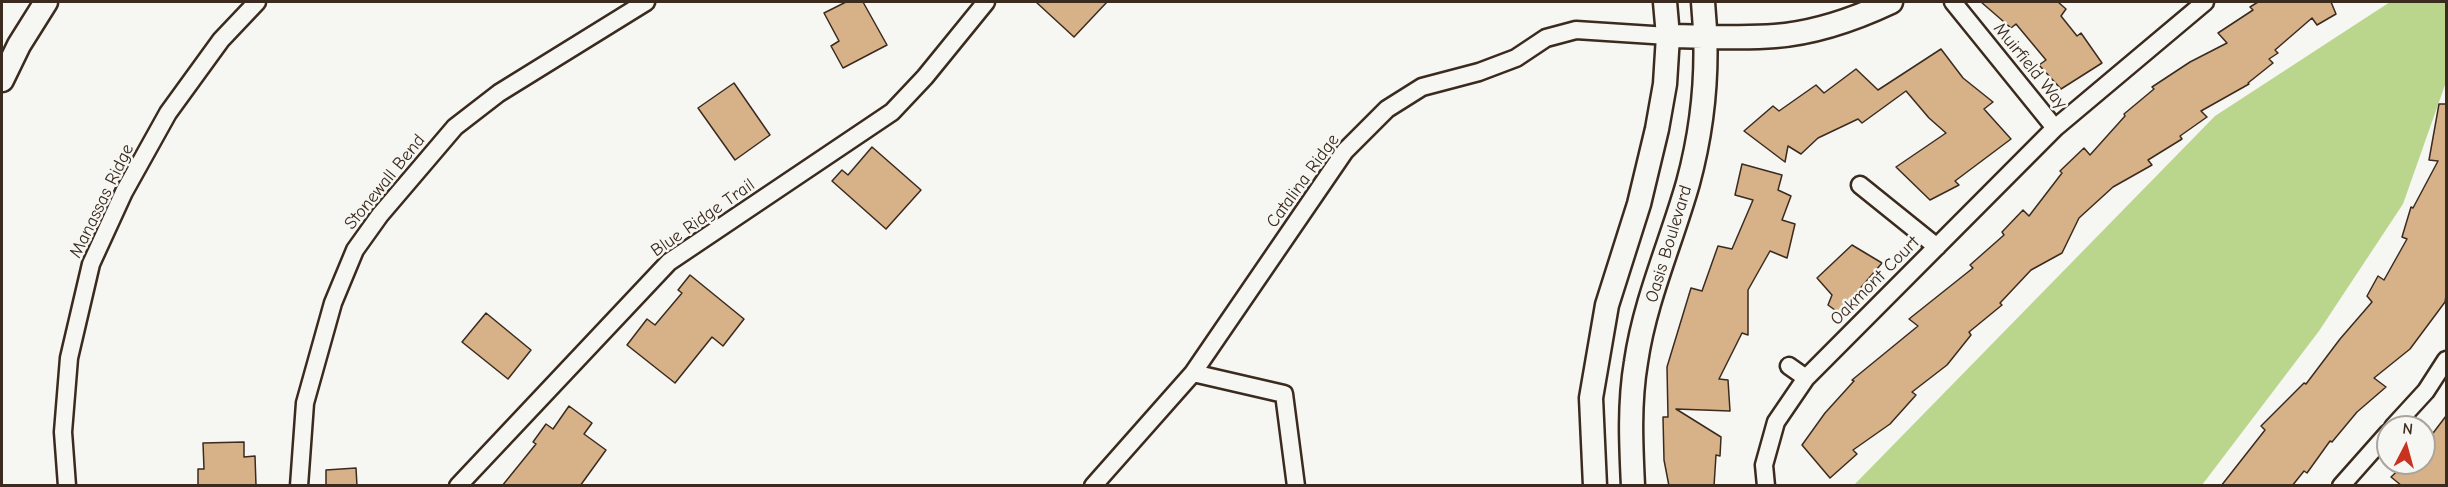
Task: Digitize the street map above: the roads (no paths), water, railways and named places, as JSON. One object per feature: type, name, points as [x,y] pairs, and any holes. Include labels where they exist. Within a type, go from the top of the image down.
[{"type":"street","points":[[2,80],[19,45],[46,2]]},
{"type":"street","name":"Manassas Ridge","points":[[67,486],[63,432],[69,358],[91,264],[124,192],[168,113],[221,40],[257,2]]},
{"type":"street","name":"Stonewall Bend","points":[[299,486],[305,403],[333,303],[355,250],[380,215],[455,127],[500,93],[646,2]]},
{"type":"street","name":"Blue Ridge Trail","points":[[458,486],[669,262],[892,112],[925,77],[986,2]]},
{"type":"street","points":[[1595,486],[1591,398],[1607,305],[1639,204],[1657,129],[1665,84],[1668,36],[1665,2]]},
{"type":"street","name":"Oasis Boulevard","points":[[1634,486],[1630,444],[1636,363],[1658,272],[1688,184],[1699,138],[1707,36],[1703,2]]},
{"type":"street","points":[[1668,36],[1776,36],[1807,31],[1891,2]]},
{"type":"street","name":"Muirfield Way","points":[[1953,2],[2055,128]]},
{"type":"street","name":"Oakmont Court","points":[[1766,486],[1764,465],[1776,422],[1806,378],[2055,128],[2205,2]]},
{"type":"street","name":"Catalina Ridge","points":[[1093,486],[1193,373],[1345,151],[1387,109],[1422,87],[1479,72],[1516,58],[1546,38],[1576,30],[1668,36]]},
{"type":"street","points":[[1860,185],[1937,247]]},
{"type":"street","points":[[2404,415],[2426,391],[2446,360]]},
{"type":"street","points":[[1789,366],[1806,378]]},
{"type":"street","points":[[1193,373],[1284,394],[1296,486]]},
{"type":"street","points":[[2341,486],[2376,447]]}]
